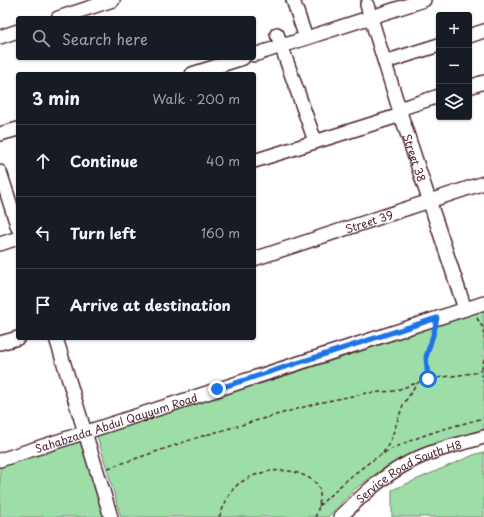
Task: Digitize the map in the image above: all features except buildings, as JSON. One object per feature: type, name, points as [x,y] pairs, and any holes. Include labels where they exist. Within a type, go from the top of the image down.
[{"type":"street","points":[[64,16],[113,0]]},
{"type":"street","points":[[293,0],[306,38]]},
{"type":"street","points":[[256,54],[279,40],[306,38],[369,12],[424,0]]},
{"type":"street","name":"Street 38","points":[[369,12],[464,309]]},
{"type":"street","points":[[472,35],[484,31]]},
{"type":"street","points":[[0,37],[16,32]]},
{"type":"street","points":[[279,40],[315,141]]},
{"type":"street","points":[[385,62],[436,46]]},
{"type":"street","points":[[201,72],[237,60]]},
{"type":"street","points":[[472,86],[484,82]]},
{"type":"street","points":[[256,160],[400,112],[436,97]]},
{"type":"street","points":[[0,134],[16,129]]},
{"type":"street","points":[[0,172],[16,222]]},
{"type":"street","name":"Street 39","points":[[256,258],[484,183]]},
{"type":"street","points":[[0,244],[16,239]]},
{"type":"street","name":"Sahabzada Abdul Qayyum Road","points":[[0,460],[85,431],[484,303]]},
{"type":"street","points":[[0,343],[16,339]]},
{"type":"street","points":[[57,340],[110,517]]},
{"type":"street","name":"Service Road South H8","points":[[340,517],[364,494],[408,462],[447,447],[484,437]]},
{"type":"path","points":[[464,309],[477,318],[483,328],[484,338]]},
{"type":"path","points":[[428,379],[426,357],[437,318]]},
{"type":"path","points":[[484,359],[481,371],[484,384]]},
{"type":"path","points":[[97,472],[191,440],[273,415],[353,395],[394,391],[428,379],[481,371],[484,369]]},
{"type":"path","points":[[382,455],[390,442],[402,405],[417,383]]},
{"type":"path","points":[[319,506],[348,480],[394,448],[445,429],[484,418]]},
{"type":"path","points":[[219,517],[230,493],[240,484],[252,476],[278,470],[295,472],[314,480],[320,488],[319,506],[315,517]]},
{"type":"green space","points":[[484,310],[484,434],[407,458],[383,469],[355,489],[328,517],[121,517],[97,436],[356,353]]},
{"type":"green space","points":[[85,431],[111,517],[0,517],[0,460]]},
{"type":"green space","points":[[484,452],[484,517],[392,517],[392,490],[476,454]]},
{"type":"route","points":[[217,389],[437,318],[426,357],[428,379]]}]
